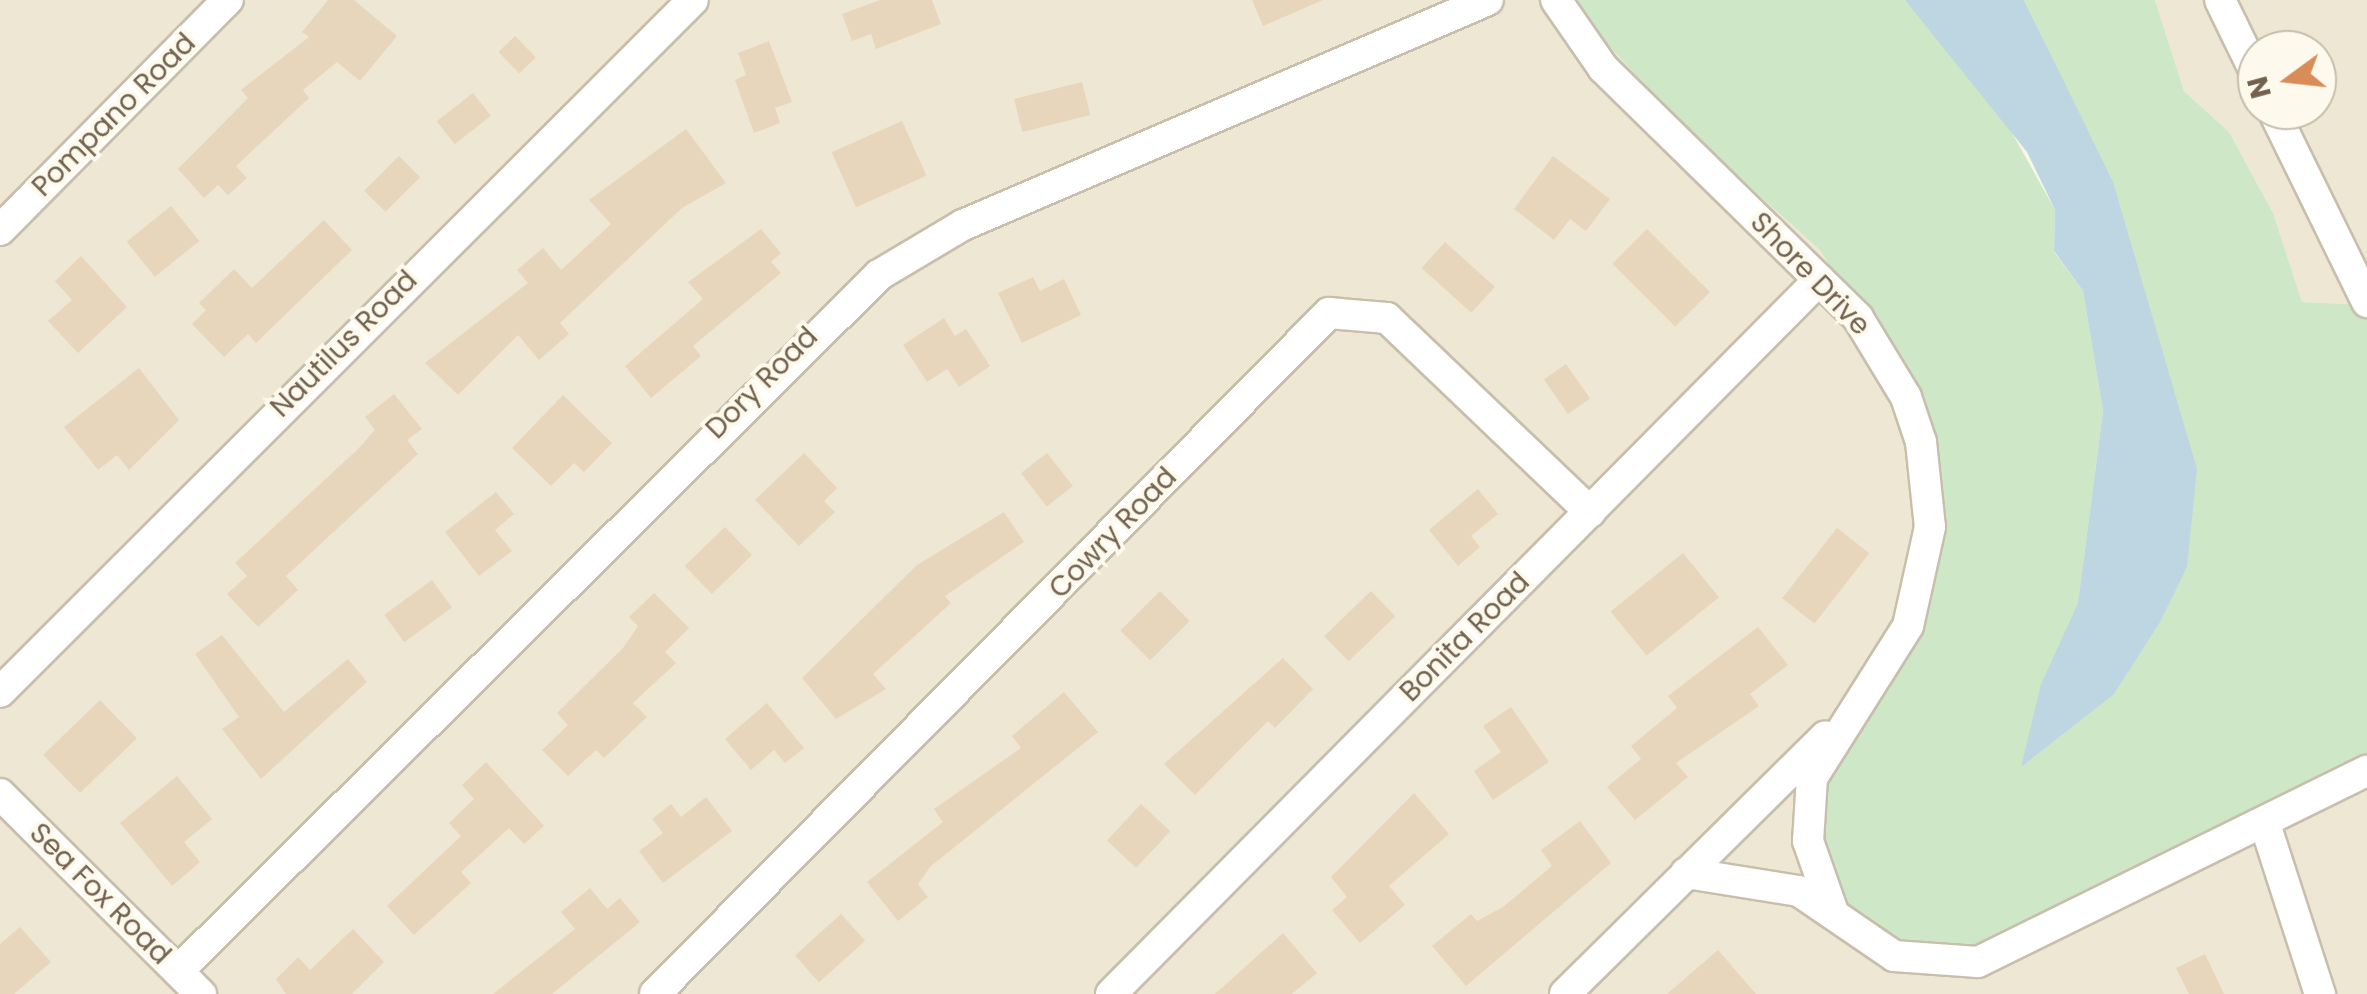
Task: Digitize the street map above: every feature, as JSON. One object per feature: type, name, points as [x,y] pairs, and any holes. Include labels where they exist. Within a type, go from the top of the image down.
[{"type":"street","name":"Pompano Road","points":[[0,230],[228,0]]},
{"type":"street","name":"Nautilus Road","points":[[0,692],[693,0]]},
{"type":"street","name":"Dory Road","points":[[178,971],[878,275],[963,225],[1488,0]]},
{"type":"street","name":"Shore Drive","points":[[1556,0],[1603,68],[1819,280],[1899,383],[1929,493],[1908,626],[1824,749],[1807,810],[1816,878],[1832,909]]},
{"type":"street","points":[[2220,0],[2237,35]]},
{"type":"street","points":[[2284,130],[2367,302]]},
{"type":"street","name":"Bonita Road","points":[[1111,994],[1819,280]]},
{"type":"street","name":"Cowry Road","points":[[656,994],[1329,313],[1387,318],[1590,512]]},
{"type":"street","name":"Shore Drive","points":[[1565,994],[1852,711]]},
{"type":"street","points":[[1686,873],[1762,878],[1832,909],[1894,956],[1978,962],[2367,771]]},
{"type":"street","name":"Sea Fox Road","points":[[0,794],[201,994]]},
{"type":"street","points":[[2265,824],[2320,994]]},
{"type":"shaded area","points":[[0,0],[1567,0],[1683,127],[1821,251],[1935,465],[2367,761],[2367,994],[0,994]]},
{"type":"shaded area","points":[[2155,0],[2367,0],[2367,305],[2302,302],[2273,213],[2229,132],[2184,91]]},
{"type":"green space","points":[[1567,0],[1905,0],[1997,106],[2055,210],[2054,252],[2083,291],[2103,411],[2078,603],[2041,684],[2114,694],[2187,567],[2046,45],[2024,0],[2155,0],[2184,91],[2229,132],[2273,213],[2302,302],[2367,305],[2367,761],[1962,966],[1859,933],[1817,843],[1829,760],[1883,685],[1935,465],[1821,251],[1683,127]]},
{"type":"water","points":[[1905,0],[2024,0],[2113,182],[2197,469],[2187,567],[2160,622],[2114,694],[2021,767],[2041,684],[2078,603],[2103,411],[2083,291],[2054,251],[2055,210],[2027,152]]},
{"type":"building","points":[[328,0],[354,0],[397,36],[360,81],[337,62],[303,90],[309,98],[236,166],[247,178],[228,195],[218,185],[204,198],[178,169],[248,98],[241,90],[309,37],[302,32]]},
{"type":"building","points":[[880,0],[932,0],[941,24],[876,49],[871,34],[852,41],[842,14]]},
{"type":"building","points":[[1252,0],[1323,0],[1263,26]]},
{"type":"building","points":[[515,36],[536,58],[519,74],[498,52]]},
{"type":"building","points":[[769,41],[792,102],[775,108],[780,123],[754,133],[735,80],[746,75],[738,53]]},
{"type":"building","points":[[1082,82],[1090,115],[1022,132],[1014,99]]},
{"type":"building","points":[[473,93],[491,116],[455,144],[437,121]]},
{"type":"building","points":[[902,121],[926,176],[856,207],[832,152]]},
{"type":"building","points":[[686,129],[726,183],[682,208],[560,323],[569,334],[539,360],[518,335],[458,395],[425,363],[528,283],[517,270],[543,248],[561,270],[611,224],[589,200]]},
{"type":"building","points":[[399,156],[420,177],[386,212],[364,191]]},
{"type":"building","points":[[1553,156],[1610,199],[1586,231],[1570,219],[1554,240],[1514,209]]},
{"type":"building","points":[[171,206],[199,241],[155,277],[127,242]]},
{"type":"building","points":[[324,220],[352,250],[256,343],[248,334],[224,357],[192,324],[206,310],[199,303],[234,269],[252,288]]},
{"type":"building","points":[[761,229],[781,253],[771,262],[781,273],[693,346],[701,356],[651,398],[625,366],[703,299],[688,282]]},
{"type":"building","points":[[1647,229],[1710,292],[1675,327],[1612,264]]},
{"type":"building","points":[[1445,242],[1495,287],[1471,313],[1422,268]]},
{"type":"building","points":[[81,256],[127,307],[78,353],[48,321],[72,300],[55,281]]},
{"type":"building","points":[[1033,277],[1040,291],[1064,279],[1081,315],[1022,343],[998,293]]},
{"type":"building","points":[[944,318],[955,336],[966,329],[990,366],[959,387],[947,369],[927,382],[903,345]]},
{"type":"building","points":[[1566,364],[1590,398],[1568,414],[1544,379]]},
{"type":"building","points":[[139,368],[179,420],[129,470],[117,455],[98,470],[64,427]]},
{"type":"building","points":[[394,394],[422,429],[407,440],[418,454],[286,576],[298,590],[258,627],[227,594],[247,576],[235,563],[358,449],[375,430],[365,417]]},
{"type":"building","points":[[563,395],[612,443],[584,472],[574,463],[551,486],[512,448]]},
{"type":"building","points":[[804,453],[837,488],[824,501],[835,512],[799,546],[755,500]]},
{"type":"building","points":[[1047,453],[1073,486],[1047,506],[1021,473]]},
{"type":"building","points":[[1478,489],[1498,514],[1471,536],[1480,547],[1458,566],[1429,530]]},
{"type":"building","points":[[496,492],[514,514],[495,530],[512,551],[479,576],[445,532]]},
{"type":"building","points":[[1004,512],[1024,542],[945,596],[951,603],[873,674],[886,689],[836,719],[802,678],[917,565]]},
{"type":"building","points":[[725,527],[752,555],[712,594],[685,566]]},
{"type":"building","points":[[1837,528],[1869,553],[1815,623],[1782,598]]},
{"type":"building","points":[[1683,553],[1719,597],[1647,656],[1611,612]]},
{"type":"building","points":[[432,580],[452,608],[404,642],[384,615]]},
{"type":"building","points":[[1160,591],[1190,621],[1150,660],[1120,631]]},
{"type":"building","points":[[1371,591],[1395,616],[1349,661],[1324,636]]},
{"type":"building","points":[[654,593],[689,628],[665,652],[676,663],[633,703],[647,717],[604,758],[596,750],[568,776],[542,750],[568,725],[557,713],[623,648],[638,626],[629,617]]},
{"type":"building","points":[[1758,627],[1788,665],[1750,694],[1759,706],[1676,763],[1688,777],[1635,820],[1607,787],[1641,759],[1631,746],[1677,708],[1668,696]]},
{"type":"building","points":[[222,635],[284,712],[348,659],[367,682],[261,779],[222,729],[239,717],[195,654]]},
{"type":"building","points":[[1283,658],[1313,689],[1275,728],[1268,721],[1195,795],[1164,764]]},
{"type":"building","points":[[1064,692],[1098,732],[931,866],[918,884],[928,897],[898,921],[867,882],[943,822],[934,809],[1021,748],[1012,736]]},
{"type":"building","points":[[100,700],[137,738],[80,793],[43,755]]},
{"type":"building","points":[[767,703],[804,748],[785,763],[774,750],[751,770],[725,739]]},
{"type":"building","points":[[1511,707],[1549,762],[1493,800],[1474,771],[1501,752],[1483,726]]},
{"type":"building","points":[[486,762],[544,826],[524,844],[509,828],[461,872],[471,883],[414,935],[387,906],[461,836],[449,823],[474,799],[462,785]]},
{"type":"building","points":[[177,776],[212,819],[184,842],[200,862],[172,886],[120,823]]},
{"type":"building","points":[[1414,793],[1449,834],[1389,886],[1405,905],[1360,943],[1332,910],[1347,897],[1331,877]]},
{"type":"building","points":[[706,797],[732,831],[663,883],[639,851],[663,833],[652,819],[671,804],[681,817]]},
{"type":"building","points":[[1141,804],[1170,831],[1136,868],[1107,841]]},
{"type":"building","points":[[1580,821],[1611,863],[1466,986],[1432,946],[1471,914],[1477,921],[1503,907],[1552,866],[1541,850]]},
{"type":"building","points":[[590,888],[607,909],[620,898],[640,922],[552,994],[493,994],[575,929],[561,912]]},
{"type":"building","points":[[841,914],[865,941],[819,982],[795,955]]},
{"type":"building","points":[[20,927],[51,962],[14,994],[0,994],[0,944]]},
{"type":"building","points":[[353,929],[384,962],[352,994],[286,994],[276,979],[298,957],[310,970]]},
{"type":"building","points":[[1283,933],[1317,973],[1292,994],[1215,994]]},
{"type":"building","points":[[1718,950],[1756,994],[1667,994]]},
{"type":"building","points":[[2205,954],[2224,994],[2189,994],[2176,968]]}]
